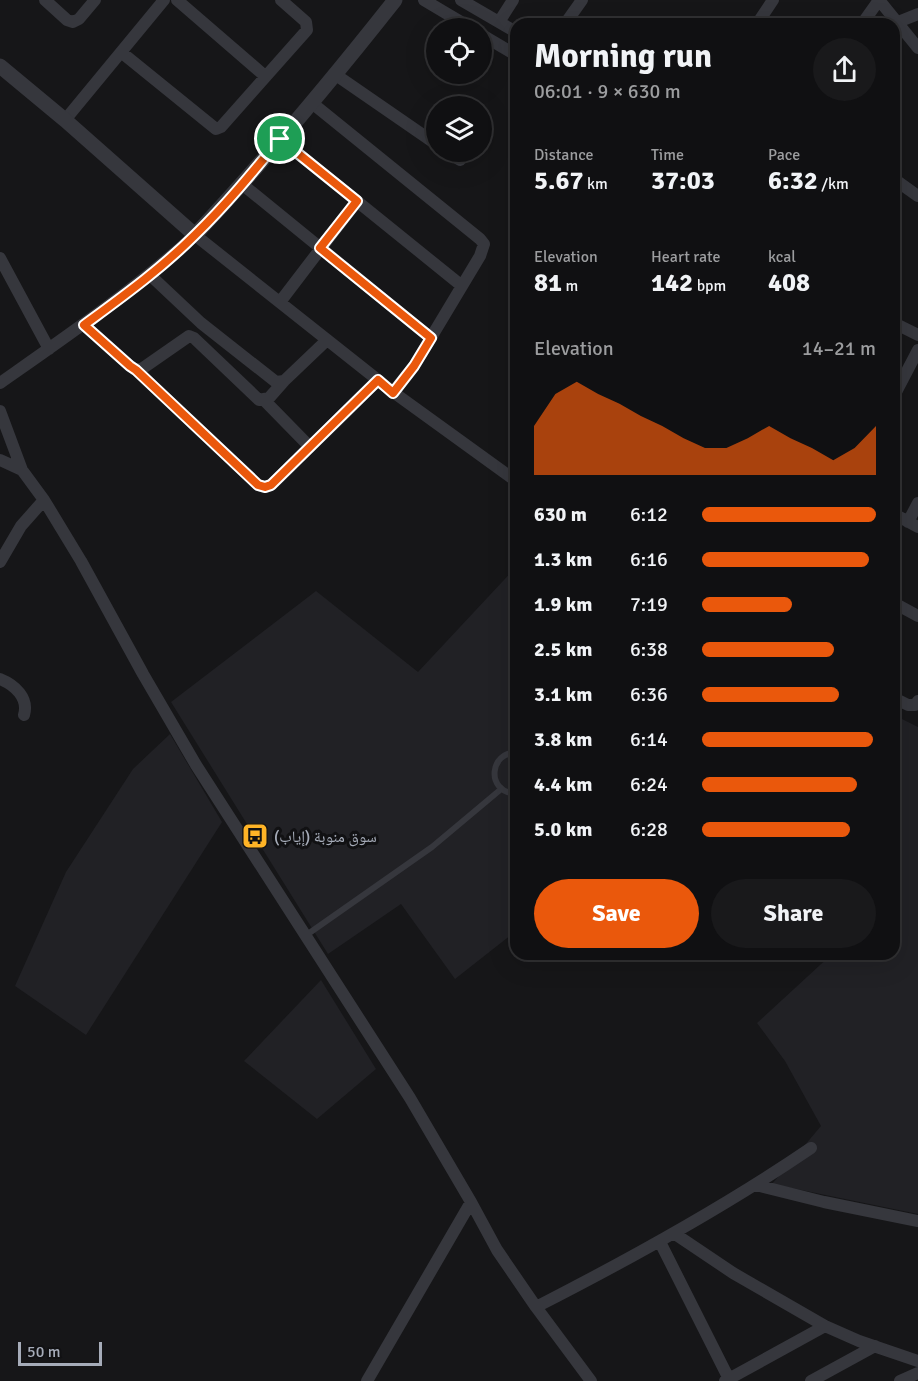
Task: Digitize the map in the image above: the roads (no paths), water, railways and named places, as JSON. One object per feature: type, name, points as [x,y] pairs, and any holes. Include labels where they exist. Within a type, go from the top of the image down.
[{"type":"street","points":[[45,0],[67,20],[73,22],[79,19],[95,0]]},
{"type":"street","points":[[65,120],[164,0]]},
{"type":"street","points":[[177,0],[265,76]]},
{"type":"street","points":[[121,52],[216,129],[221,127],[307,30],[306,22],[281,0]]},
{"type":"street","points":[[0,383],[84,325],[150,275],[195,235],[336,75],[395,0]]},
{"type":"street","points":[[424,0],[454,18]]},
{"type":"street","points":[[461,0],[510,28]]},
{"type":"street","points":[[499,22],[513,0]]},
{"type":"street","points":[[569,18],[582,0]]},
{"type":"street","points":[[761,18],[773,0]]},
{"type":"street","points":[[866,18],[879,0],[895,18]]},
{"type":"street","points":[[900,21],[918,14]]},
{"type":"street","points":[[900,25],[918,48]]},
{"type":"street","points":[[492,41],[510,51]]},
{"type":"street","points":[[0,66],[195,235],[393,393],[510,477]]},
{"type":"street","points":[[336,75],[426,137]]},
{"type":"street","points":[[312,103],[483,241],[483,249],[462,286],[414,366],[393,393]]},
{"type":"street","points":[[280,139],[462,286]]},
{"type":"street","points":[[900,183],[918,196]]},
{"type":"street","points":[[242,184],[431,338]]},
{"type":"street","points":[[280,302],[357,201]]},
{"type":"street","points":[[0,258],[49,349]]},
{"type":"street","points":[[150,275],[201,323],[271,379],[276,382],[284,381]]},
{"type":"street","points":[[136,370],[143,368],[189,336],[201,323]]},
{"type":"street","points":[[84,325],[136,370],[258,485],[265,487],[271,485],[378,380]]},
{"type":"street","points":[[900,326],[918,335]]},
{"type":"street","points":[[189,336],[194,338],[260,399],[264,400],[310,447]]},
{"type":"street","points":[[264,400],[269,398],[327,340]]},
{"type":"street","points":[[900,384],[918,350]]},
{"type":"street","points":[[0,411],[22,470],[44,500],[81,561],[196,765],[410,1098],[497,1250],[591,1381]]},
{"type":"street","points":[[0,460],[22,470]]},
{"type":"street","points":[[0,562],[21,526],[44,500]]},
{"type":"street","points":[[913,524],[918,503]]},
{"type":"street","points":[[900,606],[918,616]]},
{"type":"street","points":[[0,679],[12,686],[23,698],[26,709],[24,715]]},
{"type":"street","points":[[900,701],[908,705],[915,705],[918,701]]},
{"type":"street","points":[[536,1307],[675,1234],[756,1185],[811,1148]]},
{"type":"street","points":[[756,1185],[824,1202],[918,1221]]},
{"type":"street","points":[[367,1381],[471,1202]]},
{"type":"street","points":[[675,1234],[733,1273],[825,1326],[917,1366],[900,1381]]},
{"type":"street","points":[[660,1242],[728,1380],[825,1326]]},
{"type":"street","points":[[812,1381],[875,1346]]},
{"type":"lane","points":[[510,753],[499,760],[494,772],[495,782],[500,790],[510,792]]},
{"type":"lane","points":[[305,936],[432,848],[500,790]]},
{"type":"place","name":"سوق منوبة (إياب)","points":[[255,836]]}]
